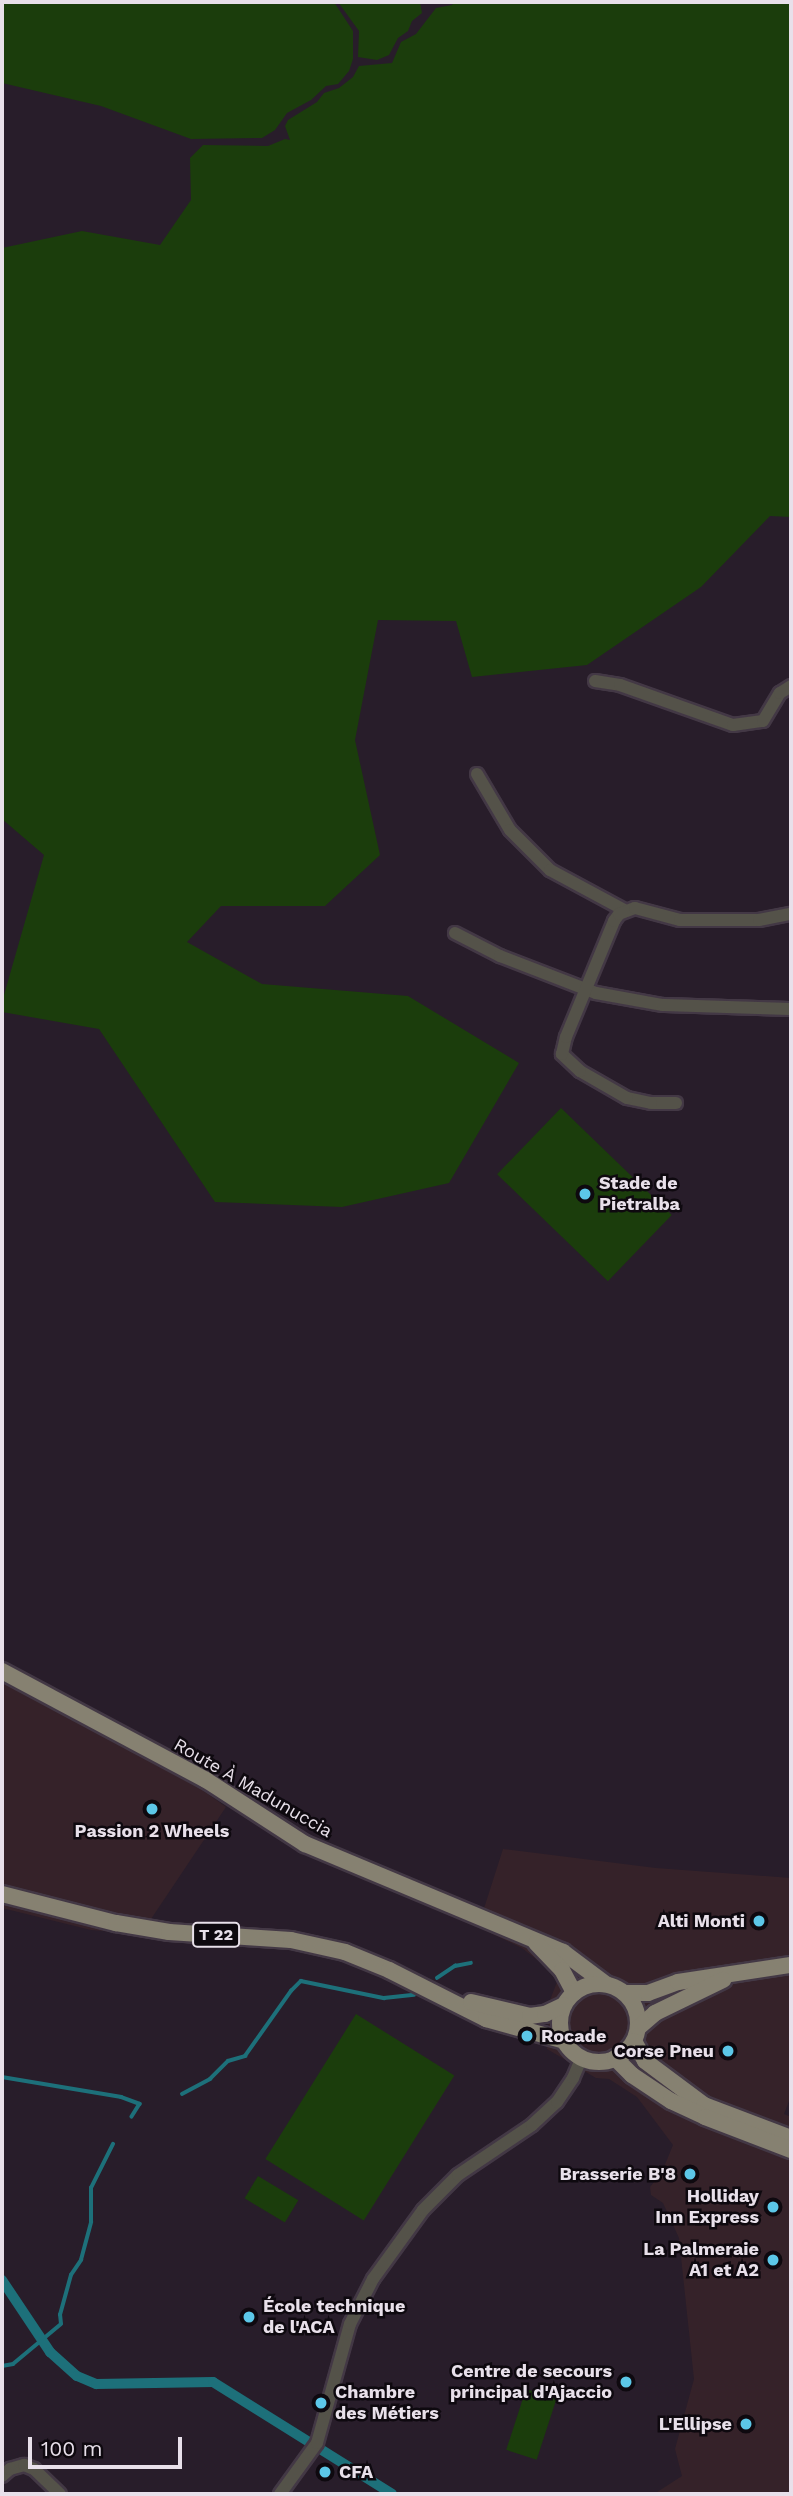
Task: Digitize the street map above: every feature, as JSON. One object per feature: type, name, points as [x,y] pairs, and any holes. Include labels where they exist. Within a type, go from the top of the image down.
[{"type":"main road","name":"Route À Madunuccia","points":[[2,1671],[77,1714],[206,1780],[305,1844],[563,1952],[606,1984]]},
{"type":"main road","name":"T 22","points":[[2,1894],[116,1923],[169,1932],[291,1940],[345,1952],[425,1987],[484,2008],[530,2016],[545,2014],[569,1999]]},
{"type":"main road","name":"Route À Madunuccia","points":[[532,1939],[562,1970],[569,1999]]},
{"type":"main road","points":[[741,1971],[655,2013],[615,2058],[593,2061],[582,2057],[565,2041],[560,2024],[569,1999],[583,1987],[606,1984],[625,1993],[648,1993],[678,1982],[741,1971],[791,1965]]},
{"type":"main road","name":"T 22","points":[[425,1987],[450,2003],[486,2019],[565,2041]]},
{"type":"main road","points":[[625,1993],[636,2010],[636,2034],[645,2061],[704,2105],[791,2138]]},
{"type":"main road","points":[[615,2058],[632,2075],[671,2101],[791,2150]]},
{"type":"street","points":[[595,681],[620,685],[733,725],[763,721],[780,693],[791,686]]},
{"type":"street","points":[[477,774],[510,830],[550,870],[626,911]]},
{"type":"street","points":[[676,1103],[627,1098],[580,1070],[562,1054],[566,1037],[614,921],[626,911],[635,908],[680,920],[760,920],[791,914]]},
{"type":"street","points":[[455,933],[499,956],[586,990],[663,1005],[791,1009]]},
{"type":"street","points":[[280,2494],[315,2446],[350,2324],[373,2279],[423,2210],[458,2175],[532,2125],[557,2102],[573,2078],[582,2057]]},
{"type":"street","points":[[2,2476],[9,2469],[23,2465],[34,2469],[60,2494]]},
{"type":"shaded area","points":[[2,1682],[201,1789],[226,1807],[141,1934],[91,1930],[2,1908]]},
{"type":"shaded area","points":[[503,1849],[656,1868],[791,1878],[791,2096],[784,2114],[791,2117],[791,2494],[654,2494],[682,2476],[675,2449],[694,2379],[679,2238],[663,2203],[651,2195],[650,2187],[662,2172],[673,2145],[637,2097],[609,2079],[596,2078],[547,2049],[550,2000],[557,1982],[551,1971],[522,1948],[478,1927]]},
{"type":"green space","points":[[2,2],[334,2],[353,31],[353,59],[349,71],[338,84],[326,86],[311,100],[287,113],[275,130],[262,138],[191,139],[101,106],[2,83]]},
{"type":"green space","points":[[338,2],[420,2],[422,13],[412,21],[408,31],[398,38],[389,55],[377,60],[358,57],[359,31]]},
{"type":"green space","points":[[454,2],[791,2],[791,517],[770,516],[701,587],[587,665],[472,677],[456,621],[378,620],[355,740],[380,855],[325,906],[221,906],[187,942],[262,984],[408,996],[519,1063],[449,1183],[342,1207],[215,1202],[99,1029],[2,1012],[2,1002],[44,855],[2,819],[2,248],[82,231],[160,245],[191,200],[190,158],[203,145],[268,146],[285,139],[290,140],[285,126],[288,120],[317,102],[324,93],[339,88],[353,77],[359,66],[392,63],[401,42],[416,34],[436,8],[452,5]]},
{"type":"green space","name":"Stade de Pietralba","points":[[561,1108],[672,1215],[608,1281],[497,1174]]},
{"type":"green space","points":[[356,2014],[454,2075],[364,2220],[265,2159]]},
{"type":"green space","points":[[258,2176],[298,2200],[285,2222],[245,2198]]},
{"type":"green space","points":[[526,2389],[556,2399],[537,2460],[506,2450]]},
{"type":"waterway","points":[[437,1978],[455,1966],[471,1963]]},
{"type":"waterway","points":[[182,2094],[210,2079],[228,2061],[245,2056],[301,1981],[384,1998],[414,1995]]},
{"type":"waterway","points":[[2,2077],[121,2097],[140,2104],[132,2117]]},
{"type":"waterway","points":[[2,2366],[13,2364],[61,2324],[60,2315],[71,2275],[81,2260],[91,2222],[91,2188],[113,2144]]},
{"type":"waterway","points":[[2,2280],[50,2352],[77,2376],[96,2384],[213,2382],[392,2494]]},
{"type":"place","name":"Stade de Pietralba","points":[[585,1194]]},
{"type":"place","name":"Passion 2 Wheels","points":[[152,1809]]},
{"type":"place","name":"Alti Monti","points":[[759,1921]]},
{"type":"place","name":"Rocade","points":[[527,2036]]},
{"type":"place","name":"Corse Pneu","points":[[728,2051]]},
{"type":"place","name":"Brasserie B'8","points":[[690,2174]]},
{"type":"place","name":"Holliday Inn Express","points":[[773,2207]]},
{"type":"place","name":"La Palmeraie A1 et A2","points":[[773,2260]]},
{"type":"place","name":"École technique de l'ACA","points":[[249,2317]]},
{"type":"place","name":"Centre de secours principal d'Ajaccio","points":[[626,2382]]},
{"type":"place","name":"Chambre des Métiers","points":[[321,2403]]},
{"type":"place","name":"L'Ellipse","points":[[746,2424]]},
{"type":"place","name":"CFA","points":[[325,2472]]}]
